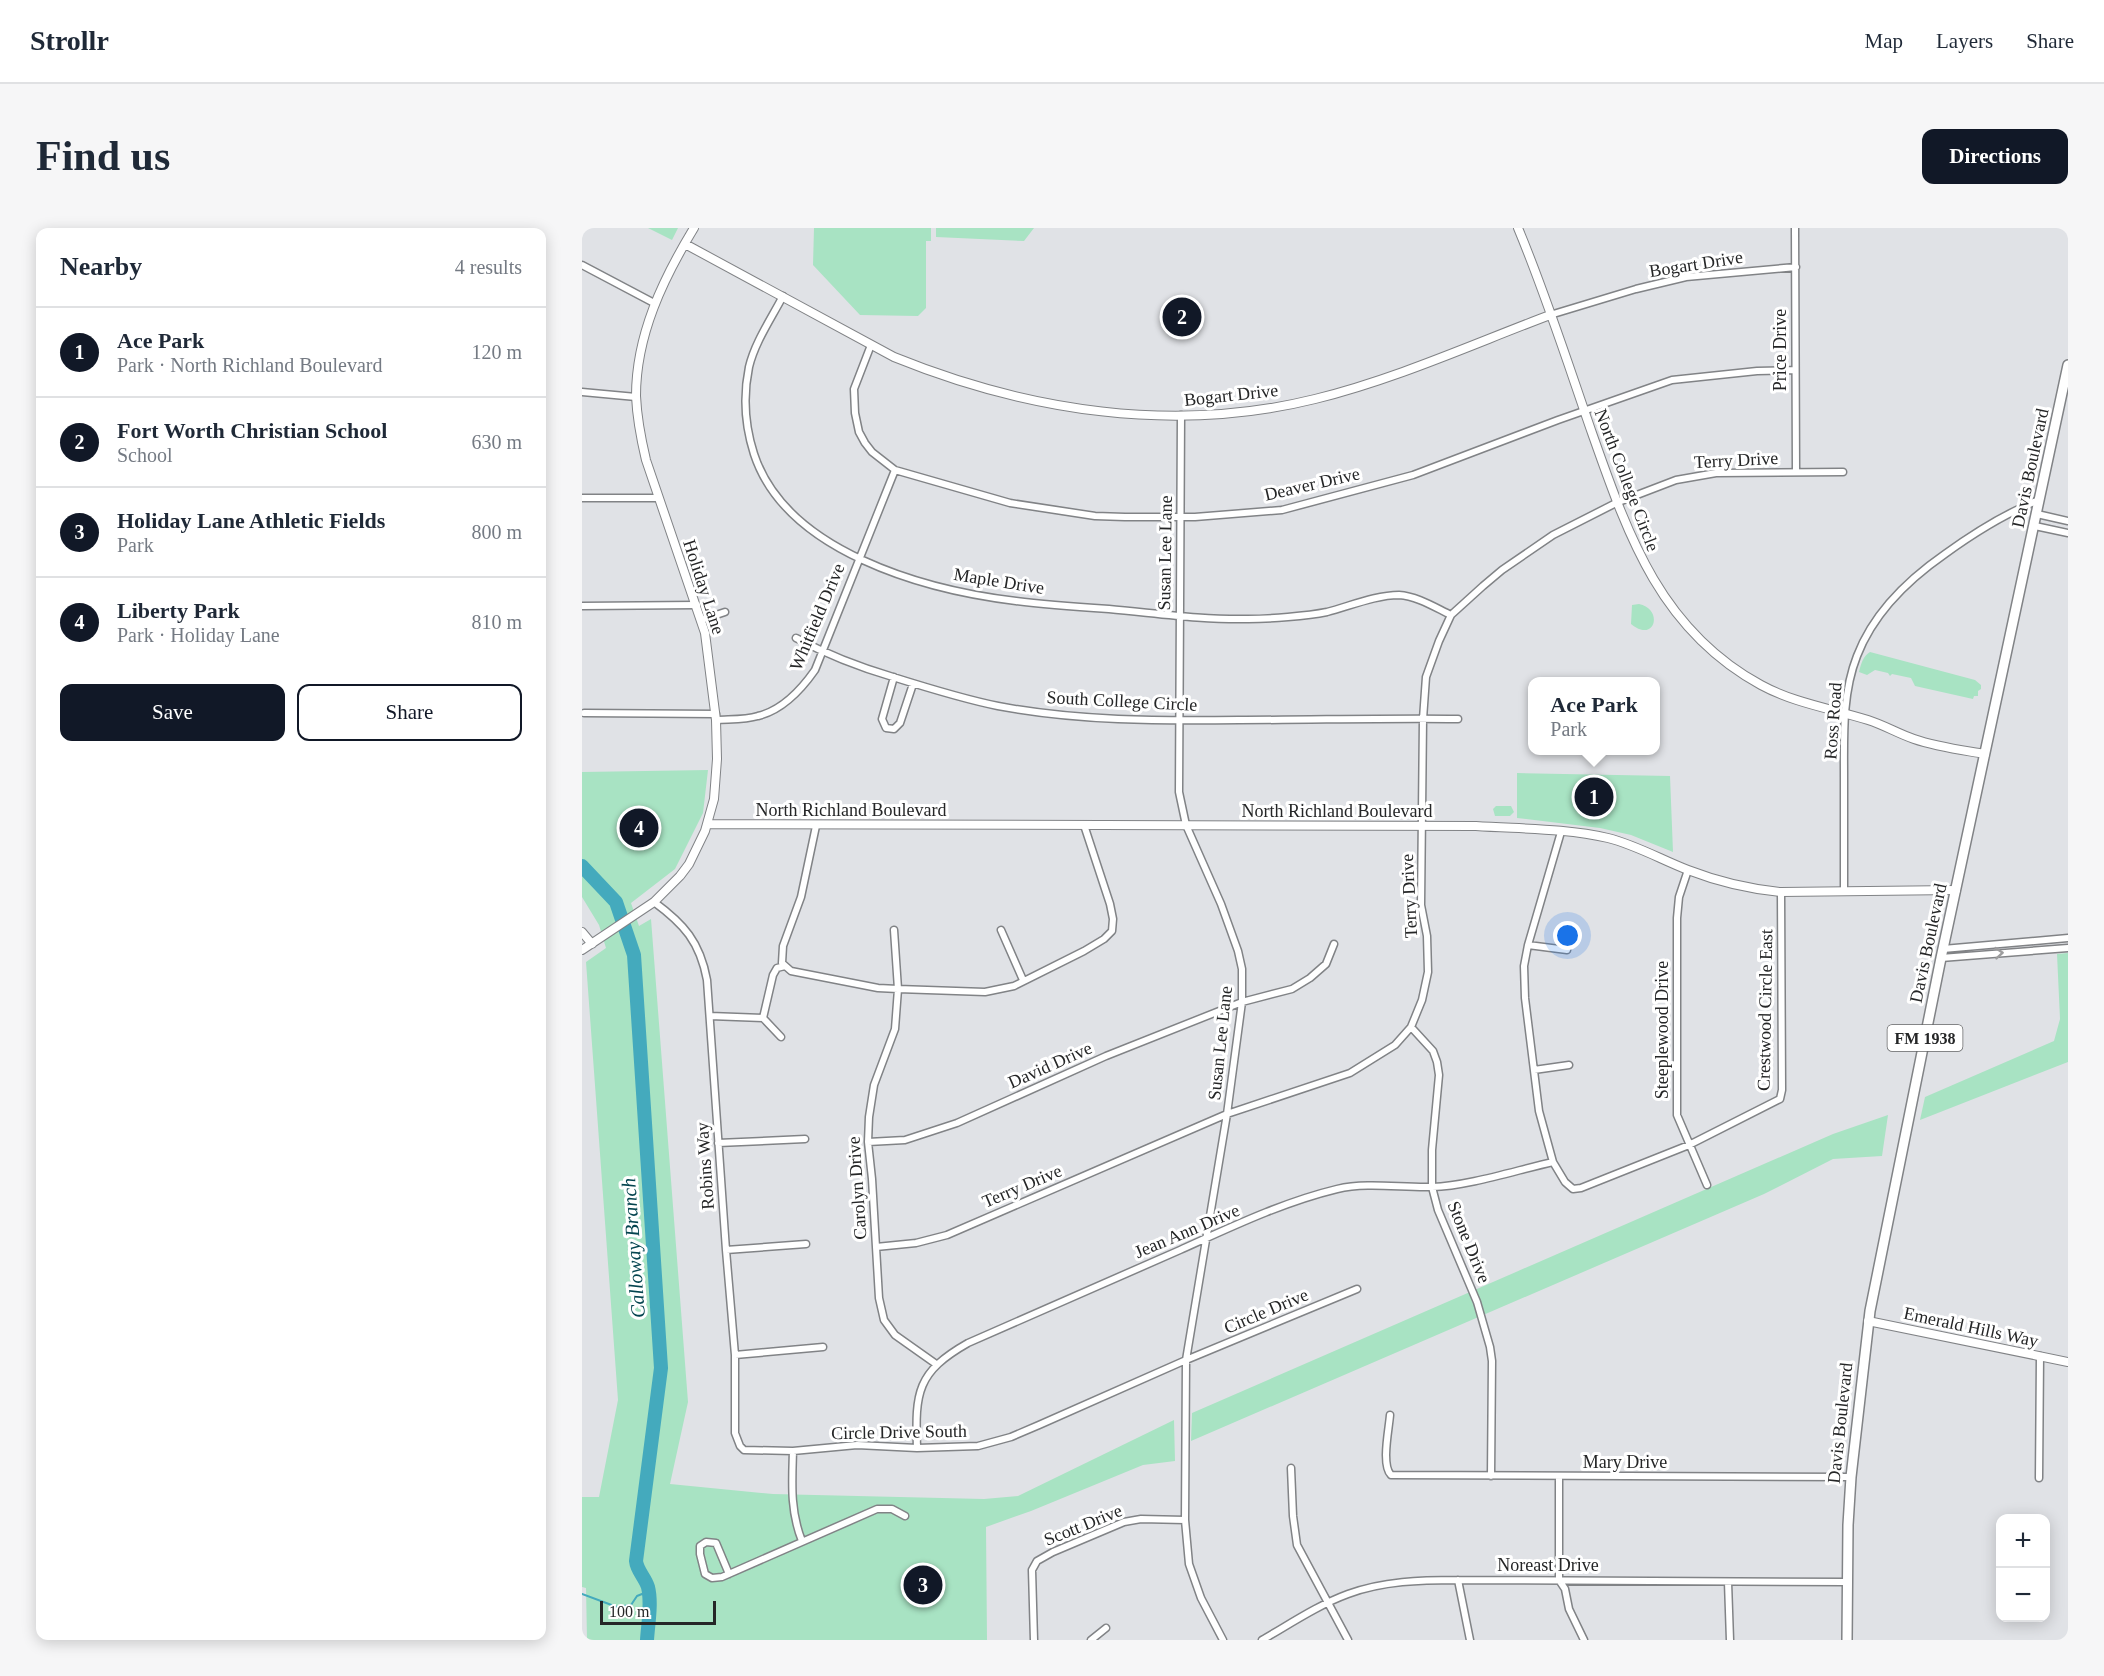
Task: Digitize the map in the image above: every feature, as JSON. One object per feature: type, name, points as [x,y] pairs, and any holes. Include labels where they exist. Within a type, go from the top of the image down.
[{"type":"main road","name":"Davis Boulevard","points":[[1847,1640],[1851,1477],[1868,1321],[1942,953],[2067,379],[2068,365]]},
{"type":"street","name":"Holiday Lane","points":[[582,950],[654,902],[689,864],[708,824],[716,783],[716,717],[708,646],[697,605],[646,460],[640,434],[636,397],[645,332],[654,303],[694,228]]},
{"type":"street","name":"North College Circle","points":[[1518,228],[1616,503],[1647,571],[1666,602],[1698,638],[1725,662],[1763,686],[1845,715],[1870,721],[1917,740],[1985,754]]},
{"type":"street","name":"Price Drive","points":[[1795,228],[1796,472]]},
{"type":"street","name":"Bogart Drive","points":[[685,244],[894,357],[956,381],[1035,402],[1106,413],[1181,415],[1244,412],[1314,399],[1364,385],[1550,315],[1636,289],[1686,277],[1796,267]]},
{"type":"street","points":[[582,265],[654,303]]},
{"type":"street","name":"Maple Drive","points":[[783,296],[756,347],[749,366],[746,421],[750,442],[766,483],[792,515],[810,531],[834,546],[860,558],[936,585],[1016,601],[1179,616],[1260,619],[1323,613],[1400,595],[1451,615]]},
{"type":"street","name":"Deaver Drive","points":[[871,345],[854,389],[855,413],[859,432],[865,443],[872,452],[895,470],[1010,503],[1095,516],[1181,517],[1282,510],[1413,475],[1672,380],[1757,371],[1795,370]]},
{"type":"street","points":[[582,392],[636,397]]},
{"type":"street","name":"Susan Lee Lane","points":[[1181,415],[1179,792],[1186,825],[1221,904],[1242,969],[1242,1002],[1227,1114],[1186,1360],[1185,1520],[1189,1564],[1195,1585],[1223,1640]]},
{"type":"street","name":"Whitfield Drive","points":[[584,713],[758,716],[791,698],[815,669],[895,470]]},
{"type":"street","name":"Terry Drive","points":[[876,1247],[916,1243],[947,1234],[1227,1114],[1350,1073],[1395,1045],[1411,1027],[1422,1000],[1428,972],[1427,936],[1421,904],[1423,719],[1426,676],[1451,615],[1502,570],[1553,535],[1616,503],[1685,478],[1716,473],[1843,472]]},
{"type":"street","points":[[582,498],[658,498]]},
{"type":"street","name":"Ross Road","points":[[1844,891],[1845,715],[1849,682],[1857,655],[1867,635],[1888,604],[1922,570],[1979,530],[2040,500]]},
{"type":"street","points":[[2037,514],[2068,521]]},
{"type":"street","points":[[2035,526],[2068,533]]},
{"type":"street","points":[[582,606],[697,605]]},
{"type":"street","points":[[701,620],[725,612]]},
{"type":"street","name":"South College Circle","points":[[796,638],[821,652],[864,669],[913,684],[998,706],[1035,711],[1180,721],[1458,719]]},
{"type":"street","points":[[894,677],[882,720],[886,728],[894,729],[900,723],[913,684]]},
{"type":"street","name":"North Richland Boulevard","points":[[708,824],[1476,826],[1608,838],[1735,886],[1781,892],[1956,890]]},
{"type":"street","points":[[816,826],[801,897],[781,957],[790,971],[878,988],[985,992],[1014,986],[1084,951],[1104,939],[1112,931],[1113,920],[1110,904],[1084,825]]},
{"type":"street","points":[[1561,832],[1524,966],[1525,998],[1539,1111],[1553,1162],[1565,1182],[1573,1189],[1581,1188],[1689,1145]]},
{"type":"street","name":"Steeplewood Drive","points":[[1688,870],[1679,897],[1677,918],[1677,1115],[1707,1185]]},
{"type":"street","name":"Crestwood Circle East","points":[[1689,1145],[1780,1099],[1782,1090],[1781,892]]},
{"type":"street","name":"Robins Way","points":[[654,902],[691,935],[704,962],[707,980],[735,1355],[735,1433],[740,1446]]},
{"type":"street","name":"Carolyn Drive","points":[[894,930],[898,989],[894,1029],[874,1085],[869,1117],[868,1142],[879,1298],[884,1320],[895,1335],[936,1365]]},
{"type":"street","points":[[1001,930],[1023,980]]},
{"type":"street","points":[[582,932],[592,944]]},
{"type":"street","points":[[1942,953],[2068,938]]},
{"type":"street","name":"David Drive","points":[[868,1142],[905,1140],[957,1123],[1106,1056],[1242,1002],[1292,989],[1310,978],[1326,964],[1334,944]]},
{"type":"street","points":[[1528,945],[1567,950]]},
{"type":"street","points":[[1942,953],[2068,948]]},
{"type":"street","points":[[763,1018],[772,975],[777,968],[785,966]]},
{"type":"street","points":[[710,1016],[763,1018],[782,1036]]},
{"type":"street","name":"Stone Drive","points":[[1411,1027],[1427,1042],[1437,1062],[1438,1075],[1431,1150],[1432,1187],[1444,1227],[1478,1302],[1490,1347],[1492,1361],[1491,1476]]},
{"type":"street","points":[[1534,1070],[1569,1065]]},
{"type":"street","points":[[718,1143],[805,1139]]},
{"type":"street","name":"Jean Ann Drive","points":[[917,1448],[916,1419],[920,1394],[928,1374],[945,1356],[968,1343],[1287,1204],[1339,1188],[1357,1186],[1432,1187],[1553,1162]]},
{"type":"street","points":[[726,1250],[806,1244]]},
{"type":"street","name":"Circle Drive","points":[[1186,1360],[1357,1289]]},
{"type":"street","name":"Emerald Hills Way","points":[[1868,1321],[2068,1362]]},
{"type":"street","points":[[735,1355],[823,1347]]},
{"type":"street","points":[[2039,1478],[2040,1356]]},
{"type":"street","name":"Circle Drive South","points":[[740,1446],[744,1450],[793,1451],[857,1445],[917,1448],[978,1446],[1011,1437],[1186,1360]]},
{"type":"street","name":"Mary Drive","points":[[1390,1415],[1387,1471],[1391,1475],[1398,1476],[1851,1477]]},
{"type":"street","points":[[793,1451],[791,1490],[794,1517],[802,1541]]},
{"type":"street","points":[[1291,1467],[1293,1516],[1300,1555],[1348,1640]]},
{"type":"street","points":[[1558,1477],[1559,1580],[1565,1589],[1569,1609],[1584,1640]]},
{"type":"street","points":[[729,1574],[716,1543],[706,1542],[700,1546],[705,1574],[712,1578],[729,1574],[877,1509],[892,1509],[905,1516]]},
{"type":"street","name":"Scott Drive","points":[[1034,1640],[1032,1570],[1037,1561],[1124,1522],[1141,1519],[1185,1520]]},
{"type":"street","points":[[1458,1580],[1470,1640]]},
{"type":"street","name":"Noreast Drive","points":[[1262,1640],[1328,1602],[1349,1593],[1378,1586],[1417,1581],[1847,1582]]},
{"type":"street","points":[[1728,1582],[1730,1640]]},
{"type":"street","points":[[1091,1640],[1106,1628]]},
{"type":"green space","points":[[648,228],[678,228],[672,240]]},
{"type":"green space","points":[[814,228],[931,228],[931,241],[926,241],[926,308],[918,316],[860,315],[813,265]]},
{"type":"green space","points":[[936,228],[1034,228],[1024,241],[936,237]]},
{"type":"green space","points":[[1639,604],[1647,607],[1654,618],[1651,628],[1646,630],[1631,624],[1632,605]]},
{"type":"green space","points":[[1870,652],[1975,680],[1981,685],[1981,689],[1978,691],[1978,696],[1974,696],[1973,699],[1915,686],[1911,678],[1892,674],[1890,676],[1888,673],[1875,670],[1867,675],[1859,672],[1864,658]]},
{"type":"green space","points":[[708,770],[703,813],[675,869],[631,903],[639,926],[651,919],[688,1402],[670,1484],[773,1494],[984,1499],[1018,1496],[1174,1420],[1175,1461],[1143,1465],[986,1527],[987,1640],[587,1640],[586,1588],[582,1587],[582,1497],[599,1497],[618,1400],[586,962],[606,948],[599,925],[582,897],[582,772]]},
{"type":"green space","points":[[1517,773],[1670,776],[1673,852],[1631,835],[1600,828],[1517,818]]},
{"type":"green space","points":[[1496,806],[1511,806],[1514,812],[1510,816],[1495,816],[1493,809]]},
{"type":"green space","points":[[2068,953],[2068,1062],[1920,1120],[1925,1097],[2054,1041],[2060,1019],[2057,954]]},
{"type":"green space","points":[[1888,1115],[1882,1156],[1833,1159],[1764,1194],[1191,1441],[1192,1413],[1833,1134]]},
{"type":"waterway","name":"Calloway Branch","points":[[582,866],[616,902],[634,955],[661,1368],[636,1561],[647,1583],[649,1593],[647,1640]]},
{"type":"waterway","points":[[582,1594],[617,1607],[631,1605],[637,1596],[642,1594],[649,1598]]},
{"type":"place","name":"Fort Worth Christian School","points":[[1182,317]]},
{"type":"place","name":"Ace Park","points":[[1594,797]]},
{"type":"place","name":"Liberty Park","points":[[639,828]]},
{"type":"place","name":"Holiday Lane Athletic Fields","points":[[923,1585]]}]
